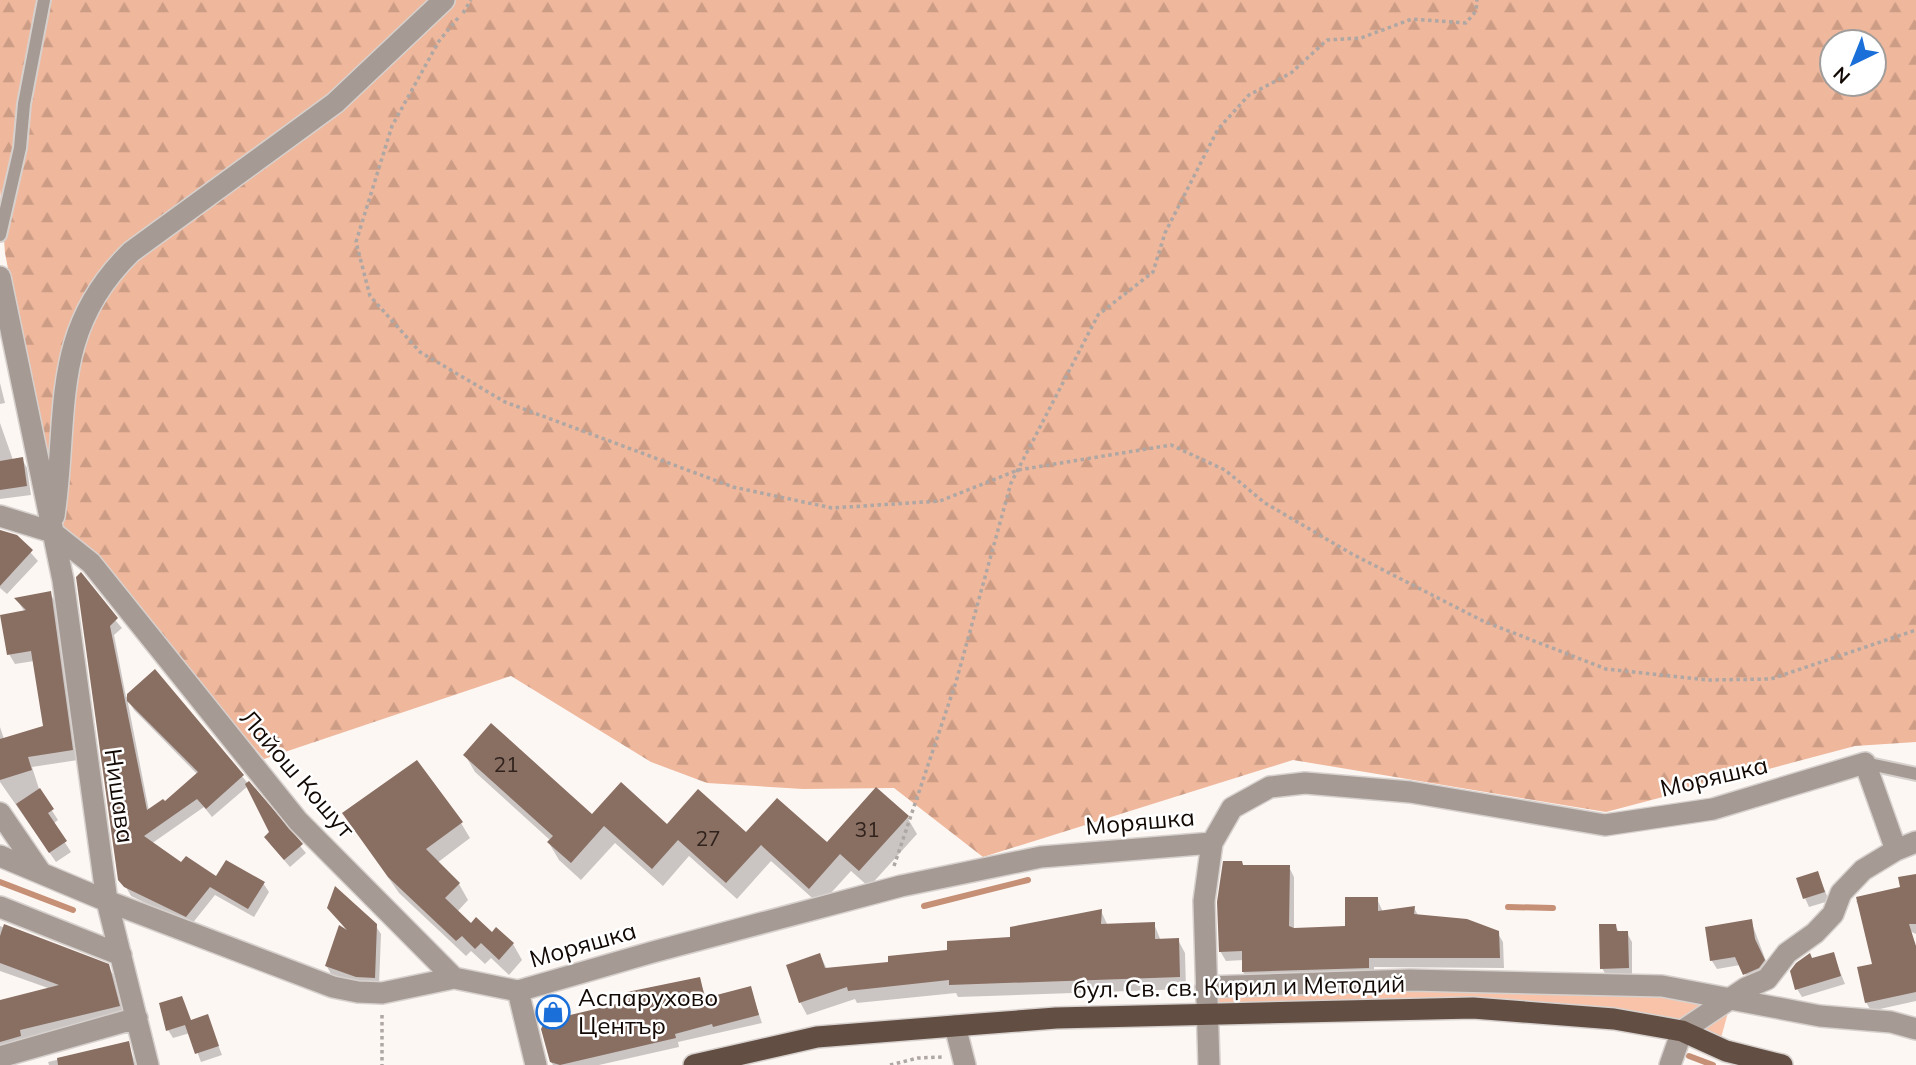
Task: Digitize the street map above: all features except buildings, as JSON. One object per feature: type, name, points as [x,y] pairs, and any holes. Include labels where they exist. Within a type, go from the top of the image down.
[{"type":"main road","name":"бул. Св. св. Кирил и Методий","points":[[694,1065],[817,1037],[1056,1018],[1473,1008],[1614,1019],[1682,1031],[1726,1051],[1782,1065]]},
{"type":"street","points":[[52,532],[62,462],[63,405],[70,350],[88,307],[109,274],[131,252],[335,103],[444,0]]},
{"type":"street","name":"Нишава","points":[[0,277],[2,302],[63,580],[107,901],[149,1065]]},
{"type":"street","name":"Лайош Кошут","points":[[0,516],[52,532],[91,563],[298,821],[454,978]]},
{"type":"street","points":[[1671,1065],[1682,1031],[1767,979],[1787,953],[1815,933],[1833,914],[1841,893],[1863,870],[1906,846],[1866,763]]},
{"type":"street","name":"Моряшка","points":[[518,991],[653,951],[886,890],[1041,857],[1212,842],[1232,808],[1270,788],[1305,783],[1410,792],[1605,825],[1713,808],[1866,763]]},
{"type":"street","points":[[0,813],[38,870]]},
{"type":"street","points":[[1209,1065],[1204,901],[1212,842]]},
{"type":"street","points":[[0,856],[107,901],[333,987],[382,993],[454,978],[518,991],[536,1065]]},
{"type":"street","points":[[0,907],[121,955]]},
{"type":"street","points":[[1206,987],[1410,980],[1662,986],[1820,1016],[1891,1022],[1916,1029]]},
{"type":"street","points":[[0,1057],[137,1018]]},
{"type":"street","points":[[955,1026],[964,1061]]},
{"type":"lane","points":[[0,235],[20,148],[24,104],[44,0]]},
{"type":"lane","points":[[1866,763],[1916,774]]},
{"type":"path","points":[[471,0],[439,41],[392,126],[356,242],[370,296],[420,352],[505,402],[733,487],[832,508],[940,501],[1018,470],[1171,445],[1225,470],[1265,503],[1352,554],[1459,609],[1606,669],[1708,680],[1771,679],[1916,630]]},
{"type":"path","points":[[886,890],[956,682],[1011,483],[1098,315],[1153,272],[1165,233],[1218,130],[1250,95],[1291,73],[1327,40],[1361,38],[1412,19],[1465,23],[1476,11],[1477,0]]},
{"type":"path","points":[[382,993],[382,1065]]},
{"type":"path","points":[[890,1065],[918,1058],[964,1061]]},
{"type":"shaded area","points":[[1410,980],[1732,998],[1721,1038],[1614,1019],[1208,1014],[1206,987]]},
{"type":"green space","points":[[0,0],[1916,0],[1916,742],[1855,746],[1606,812],[1293,760],[983,857],[894,788],[803,789],[707,783],[651,762],[511,676],[264,759],[98,561],[57,525],[5,253],[0,189]]},
{"type":"waterway","points":[[924,906],[1028,880]]},
{"type":"waterway","points":[[0,882],[73,910]]},
{"type":"waterway","points":[[1508,907],[1553,908]]},
{"type":"waterway","points":[[1689,1056],[1713,1065]]},
{"type":"place","name":"Аспарухово Център","points":[[553,1012]]}]
